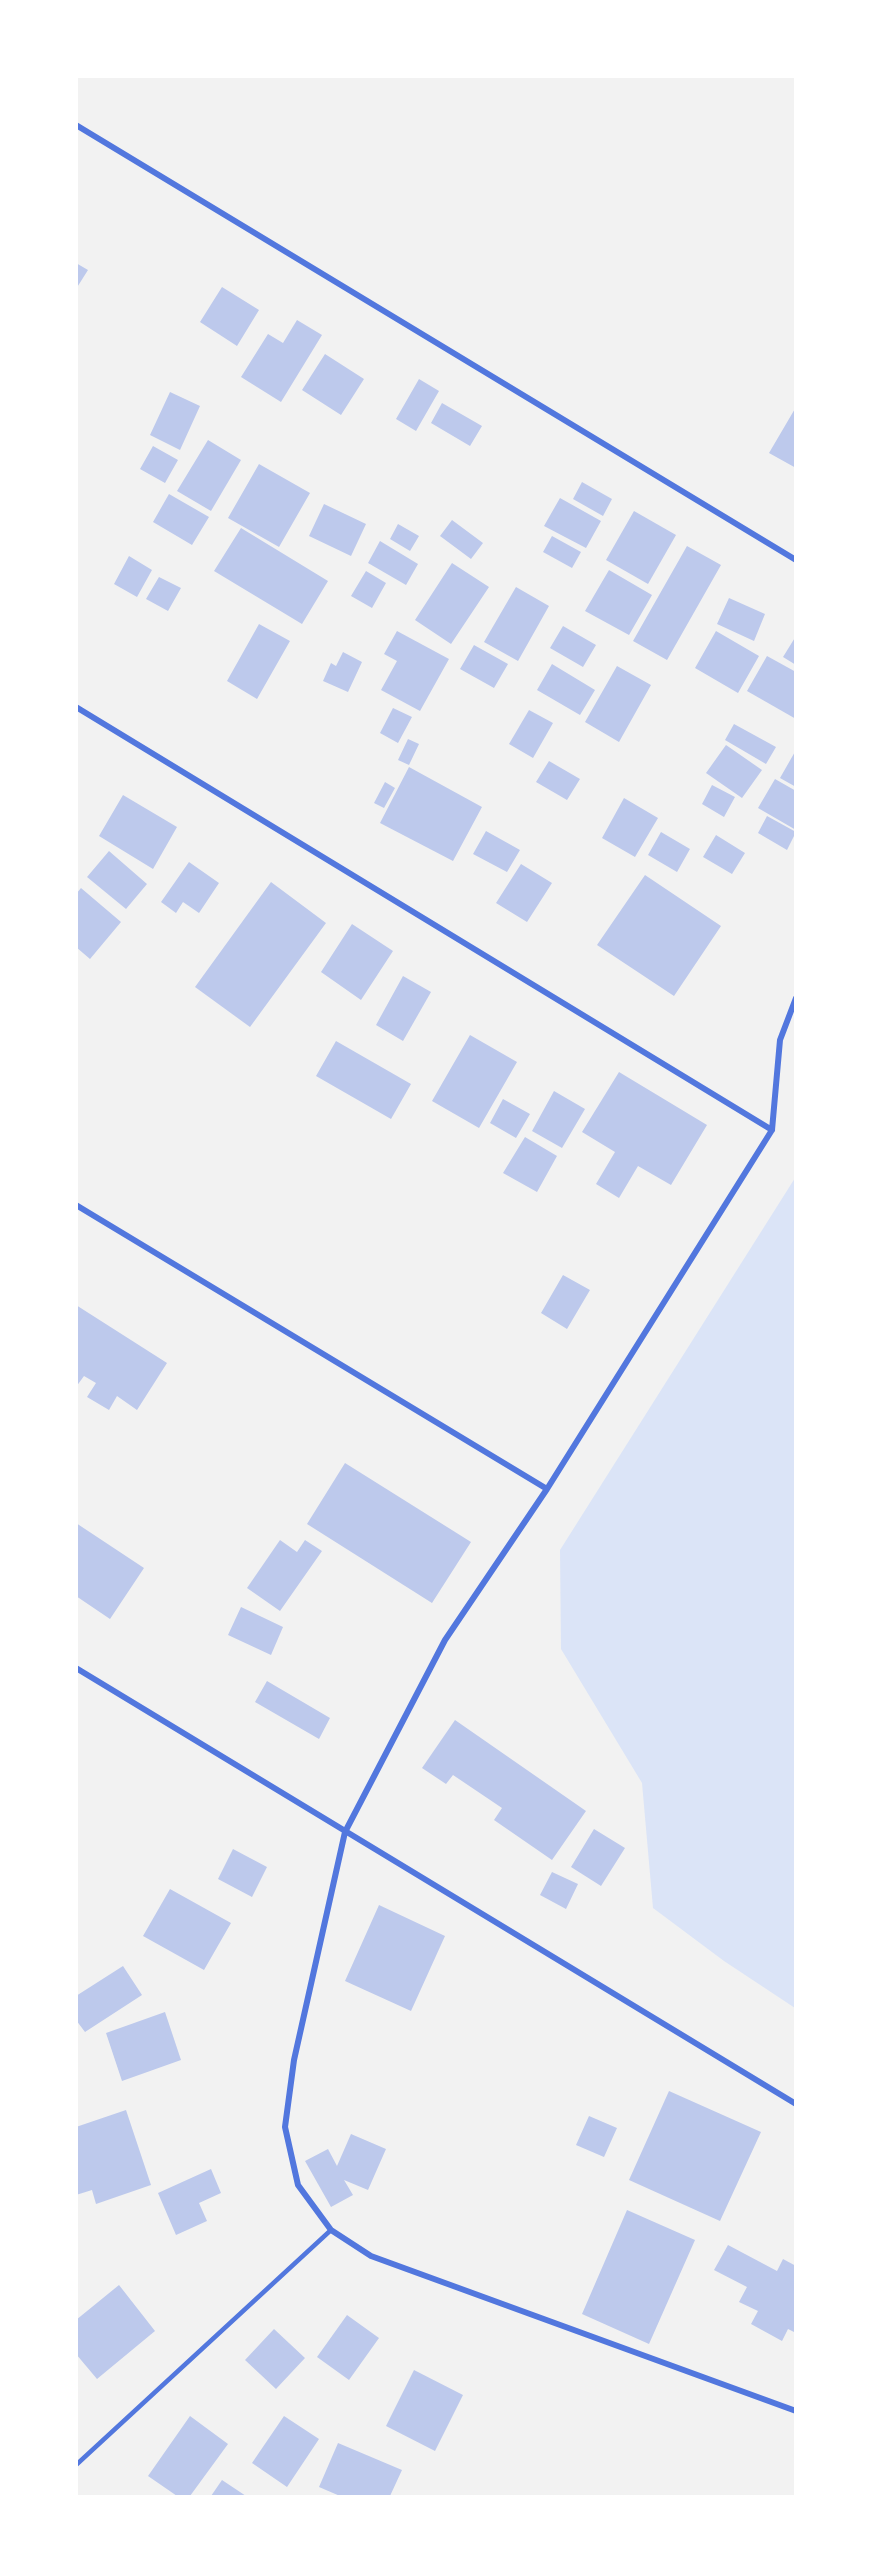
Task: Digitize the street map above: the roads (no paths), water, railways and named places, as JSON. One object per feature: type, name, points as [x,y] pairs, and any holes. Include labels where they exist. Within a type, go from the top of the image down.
[{"type":"street","points":[[76,125],[795,560]]},
{"type":"street","points":[[76,707],[772,1130]]},
{"type":"street","points":[[795,998],[780,1040],[772,1130],[547,1489],[445,1640],[345,1832],[294,2060],[285,2127],[298,2185],[331,2230],[371,2256],[795,2411]]},
{"type":"street","points":[[76,1205],[547,1489]]},
{"type":"street","points":[[76,1668],[795,2104]]},
{"type":"lane","points":[[76,2465],[331,2230]]}]
